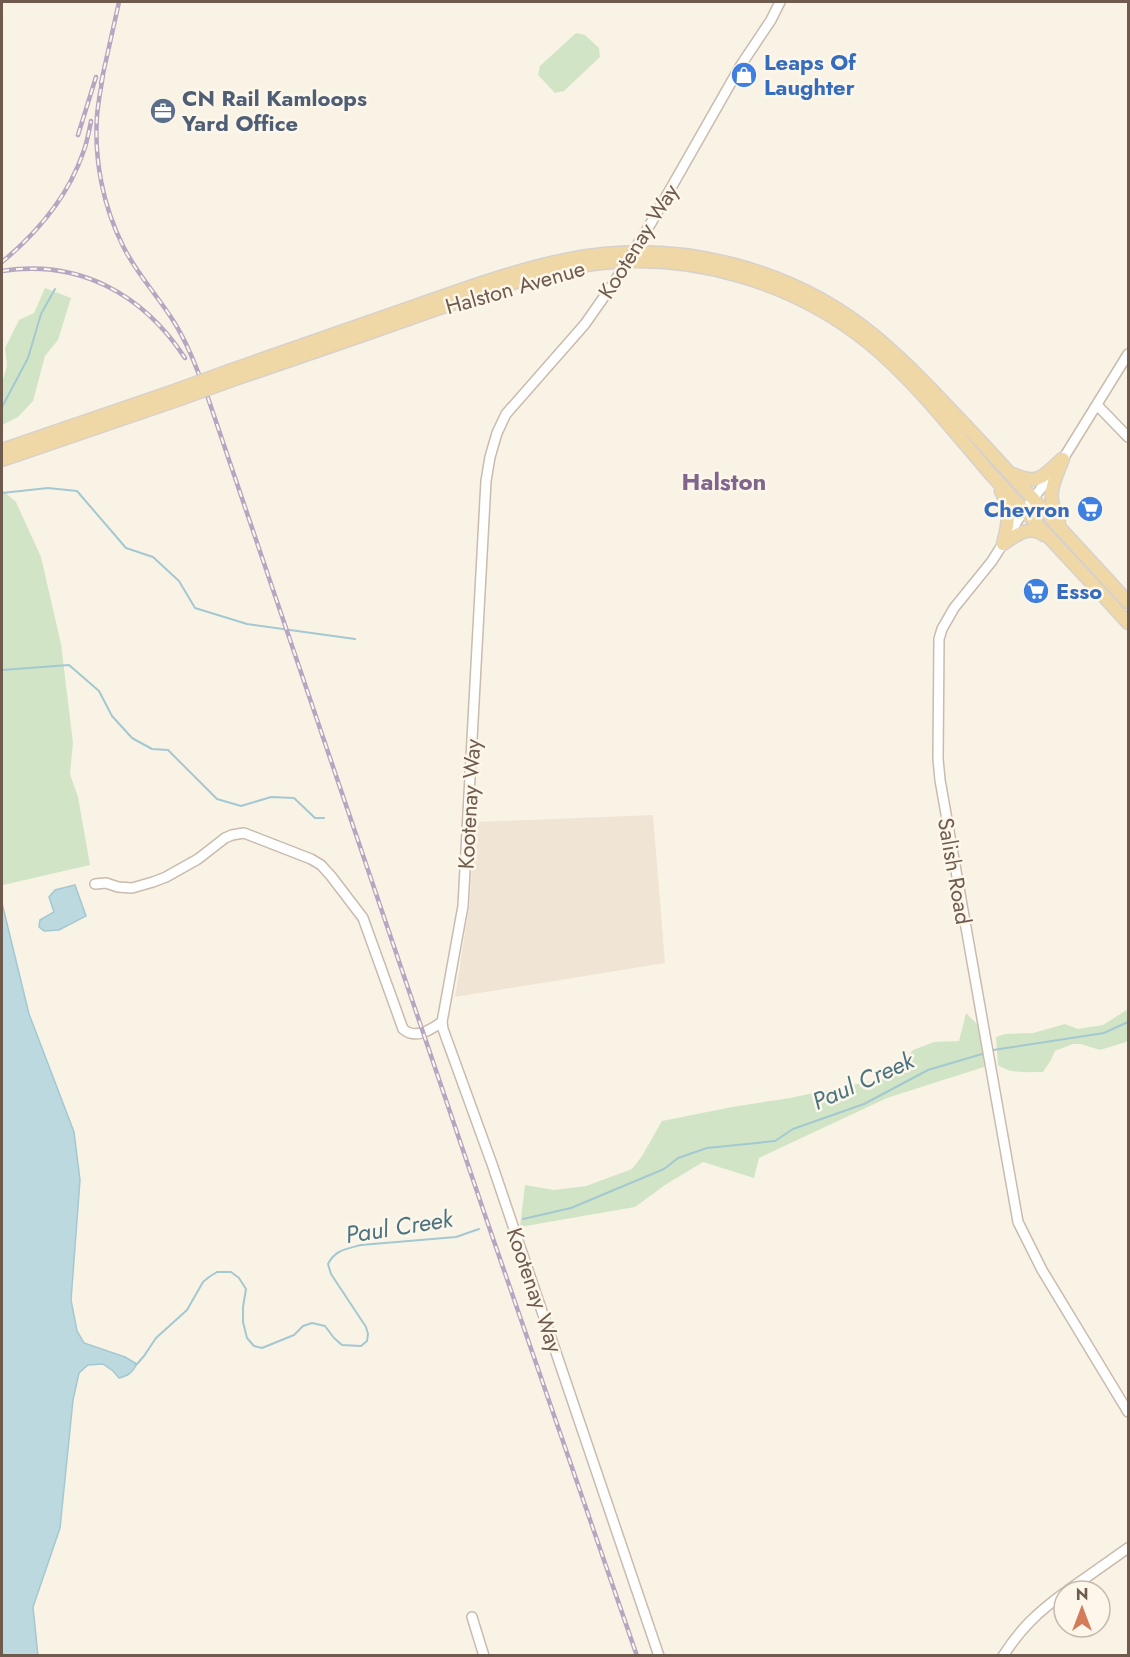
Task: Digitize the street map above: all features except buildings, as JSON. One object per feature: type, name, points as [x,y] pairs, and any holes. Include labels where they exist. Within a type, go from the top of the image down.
[{"type":"main road","name":"Halston Avenue","points":[[230,376],[492,280],[572,258],[644,252],[684,255],[735,265],[763,273],[809,293],[846,315],[876,337],[1009,472],[1128,603]]},
{"type":"main road","name":"Halston Avenue","points":[[2,460],[10,451],[230,376],[542,275],[600,263],[632,261],[682,265],[733,274],[760,282],[812,305],[869,343],[898,370],[1128,623]]},
{"type":"main road","points":[[1009,472],[1024,479],[1040,478],[1063,459]]},
{"type":"main road","points":[[1062,530],[1051,500],[1052,487],[1063,459]]},
{"type":"main road","points":[[990,473],[1006,498],[1009,509],[1009,522],[1003,544]]},
{"type":"main road","points":[[1003,544],[1019,532],[1029,530],[1039,531],[1055,543]]},
{"type":"street","name":"Kootenay Way","points":[[659,1656],[442,1022],[463,906],[486,481],[496,433],[506,414],[585,324],[613,284],[780,2]]},
{"type":"street","name":"Salish Road","points":[[1128,354],[1063,459],[992,561],[954,608],[942,629],[938,650],[940,780],[1018,1222],[1042,1270],[1128,1412]]},
{"type":"street","points":[[1097,405],[1128,437]]},
{"type":"street","points":[[95,884],[132,888],[153,882],[198,859],[232,835],[244,834],[300,854],[321,866],[363,918],[403,1029],[408,1033],[417,1034],[442,1022]]},
{"type":"street","points":[[1084,1579],[1128,1548]]},
{"type":"street","points":[[1003,1656],[1026,1624],[1052,1602]]},
{"type":"street","points":[[472,1617],[484,1656]]},
{"type":"shaded area","points":[[653,815],[665,963],[455,997],[470,901],[474,822]]},
{"type":"green space","points":[[576,33],[585,35],[599,48],[600,57],[564,91],[555,93],[538,75],[540,66]]},
{"type":"green space","points":[[45,288],[71,298],[58,340],[45,356],[33,401],[18,417],[2,425],[2,383],[7,366],[5,348],[19,320],[34,313]]},
{"type":"green space","points":[[2,490],[16,502],[41,557],[61,644],[73,743],[70,774],[78,797],[90,865],[3,885]]},
{"type":"green space","points":[[1128,1009],[1128,1041],[1126,1042],[1100,1050],[1073,1044],[1055,1051],[1043,1072],[1014,1071],[998,1065],[996,1037],[1005,1034],[1033,1033],[1065,1024],[1078,1029],[1103,1025]]},
{"type":"green space","points":[[966,1013],[981,1028],[984,1067],[887,1098],[759,1158],[754,1178],[703,1162],[635,1207],[520,1227],[525,1185],[554,1190],[586,1186],[632,1169],[662,1121],[890,1077],[913,1050],[934,1042],[959,1041]]},
{"type":"water","points":[[75,885],[86,916],[59,930],[44,931],[39,927],[40,920],[54,912],[49,897],[55,890]]},
{"type":"water","points":[[2,903],[29,1014],[74,1132],[80,1180],[71,1300],[77,1331],[84,1343],[125,1357],[137,1364],[130,1374],[119,1378],[103,1364],[88,1365],[79,1373],[73,1400],[60,1528],[33,1607],[38,1656],[2,1655]]},
{"type":"waterway","points":[[2,407],[28,358],[41,314],[55,289]]},
{"type":"waterway","points":[[2,493],[48,488],[77,491],[126,548],[153,557],[179,581],[195,608],[247,624],[355,639]]},
{"type":"waterway","points":[[2,670],[69,665],[99,691],[112,716],[132,738],[152,749],[168,750],[217,799],[241,806],[271,797],[294,798],[315,818],[324,818]]},
{"type":"waterway","name":"Paul Creek","points":[[993,1050],[1104,1033],[1128,1022]]},
{"type":"waterway","name":"Paul Creek","points":[[523,1219],[571,1208],[664,1169],[678,1158],[707,1148],[775,1141],[793,1129],[864,1104],[928,1070],[982,1054]]},
{"type":"waterway","name":"Paul Creek","points":[[135,1364],[144,1356],[156,1338],[187,1310],[203,1282],[217,1272],[231,1272],[239,1278],[246,1289],[243,1322],[247,1338],[254,1346],[262,1348],[294,1335],[303,1326],[312,1323],[325,1326],[342,1345],[361,1346],[367,1341],[366,1327],[331,1274],[328,1264],[334,1256],[361,1245],[456,1237],[479,1229]]},
{"type":"railway","points":[[101,83],[119,2]]},
{"type":"railway","points":[[103,75],[96,133],[101,182],[110,215],[128,256],[179,331],[208,398],[637,1656]]},
{"type":"railway","points":[[78,135],[96,77]]},
{"type":"railway","points":[[2,262],[39,226],[60,199],[77,169],[91,121]]},
{"type":"railway","points":[[2,271],[30,269],[57,271],[83,276],[107,286],[129,299],[150,316],[185,358]]},
{"type":"place","name":"Leaps Of Laughter","points":[[744,75]]},
{"type":"place","name":"CN Rail Kamloops Yard Office","points":[[163,111]]},
{"type":"place","name":"Chevron","points":[[1090,509]]},
{"type":"place","name":"Esso","points":[[1036,591]]},
{"type":"district","name":"Halston","points":[[724,482]]}]
